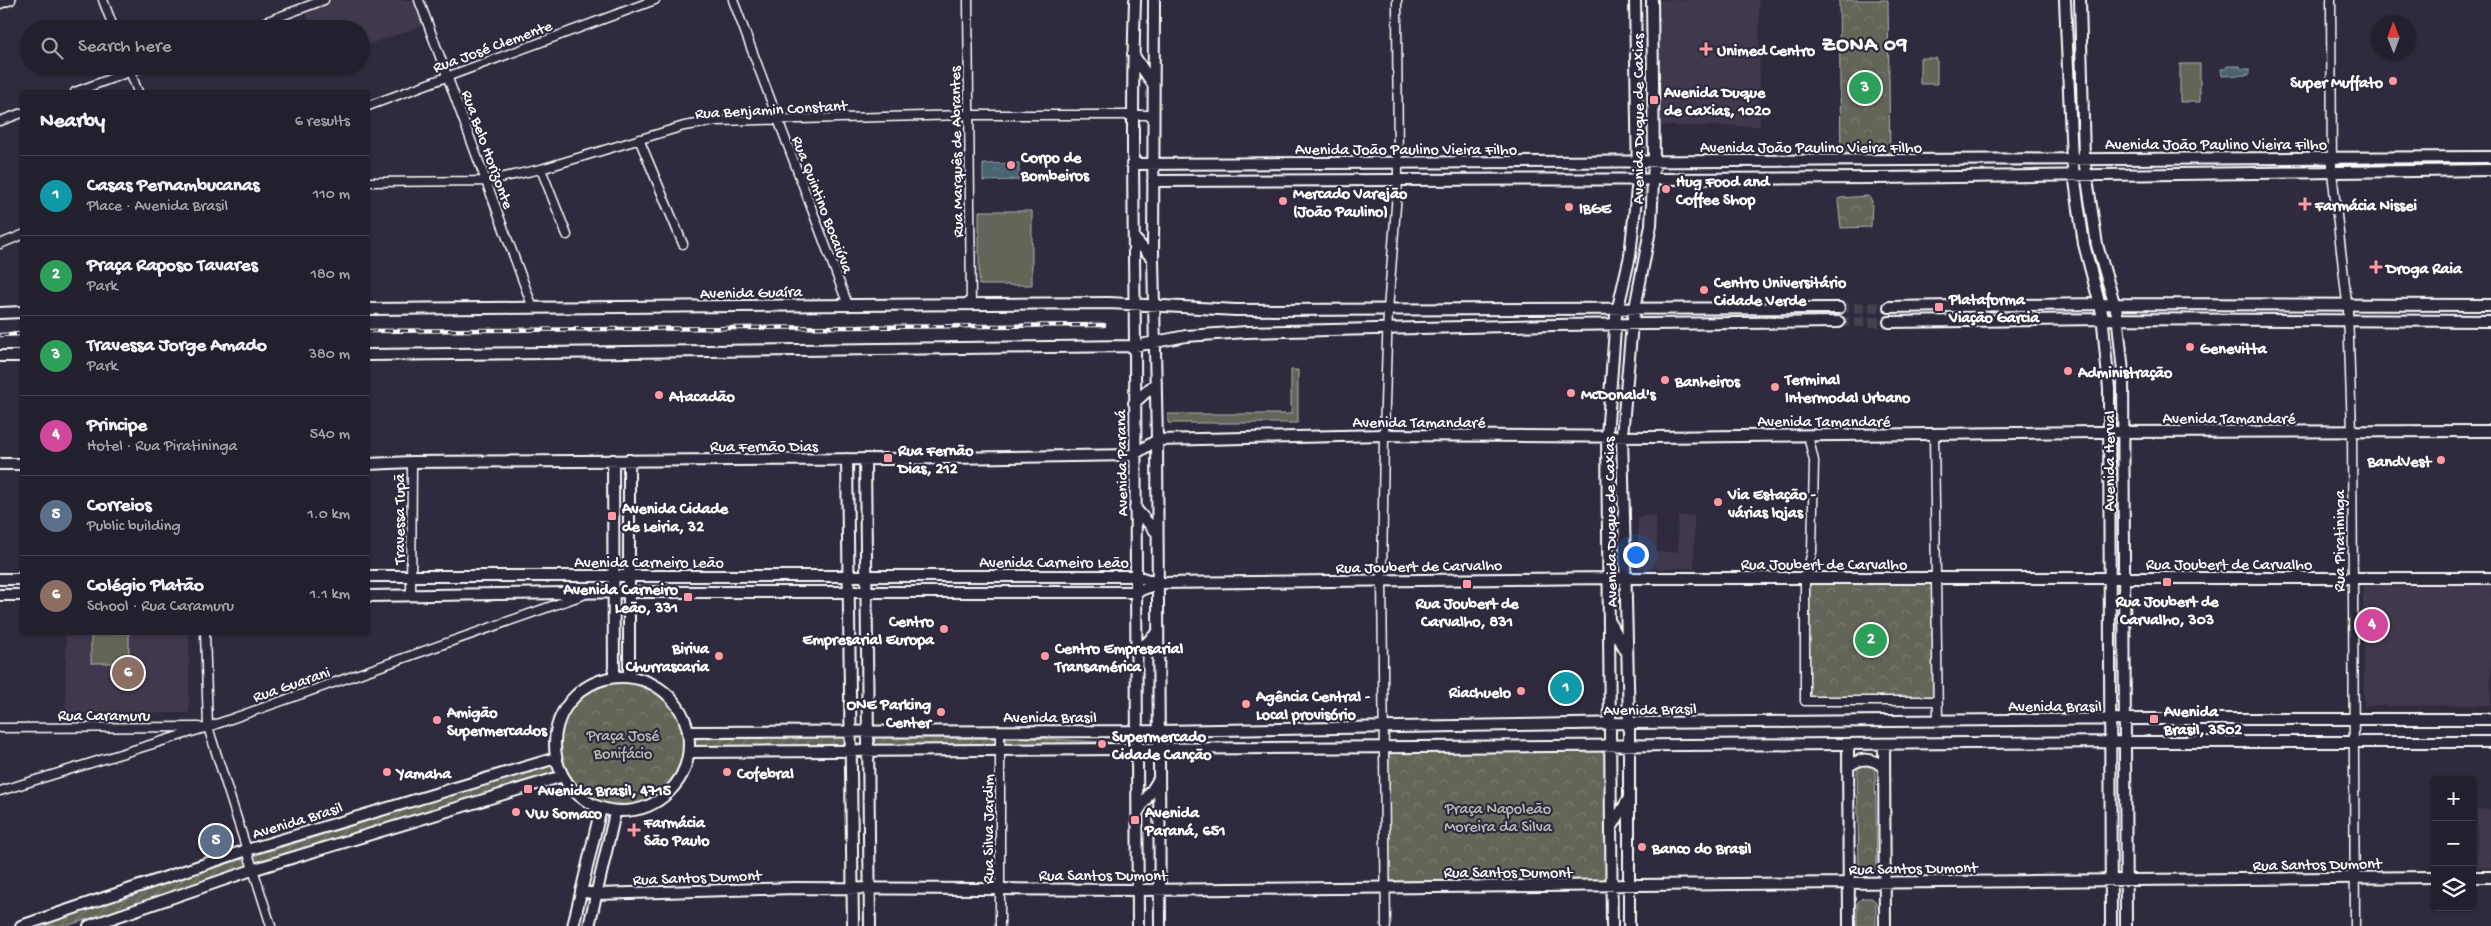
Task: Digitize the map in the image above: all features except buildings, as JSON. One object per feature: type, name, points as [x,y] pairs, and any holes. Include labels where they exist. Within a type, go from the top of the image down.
[{"type":"main road","name":"Avenida Paraná","points":[[1135,0],[1132,115],[1135,346],[1133,455],[1139,925]]},
{"type":"main road","points":[[1154,0],[1152,83],[1153,305],[1157,440],[1160,926]]},
{"type":"main road","name":"Avenida Duque de Caxias","points":[[1612,926],[1607,436],[1612,357],[1618,310],[1630,256],[1638,179],[1635,0]]},
{"type":"main road","name":"Avenida Duque de Caxias","points":[[1629,926],[1629,723],[1622,436],[1625,380],[1632,324],[1651,224],[1654,178],[1652,0]]},
{"type":"main road","name":"Avenida Herval","points":[[2065,0],[2072,160],[2084,244],[2103,320],[2109,389],[2111,926]]},
{"type":"main road","name":"Avenida Herval","points":[[2080,0],[2084,159],[2099,254],[2116,304],[2119,320],[2123,372],[2126,926]]},
{"type":"main road","points":[[2067,62],[2080,49]]},
{"type":"main road","points":[[1133,54],[1152,83]]},
{"type":"main road","name":"Avenida João Paulino Vieira Filho","points":[[1132,164],[2491,157]]},
{"type":"main road","name":"Avenida João Paulino Vieira Filho","points":[[1153,181],[2088,176],[2491,170]]},
{"type":"main road","points":[[1630,256],[1651,224]]},
{"type":"main road","points":[[1134,238],[1153,259]]},
{"type":"main road","points":[[2084,244],[2099,254]]},
{"type":"main road","name":"Avenida Guaíra","points":[[370,308],[1134,303],[1236,310],[1839,308]]},
{"type":"main road","points":[[1889,307],[2100,304],[2491,305]]},
{"type":"main road","points":[[0,313],[20,312]]},
{"type":"main road","points":[[1890,322],[2103,320],[2491,321]]},
{"type":"main road","points":[[370,354],[1135,346],[1186,336],[1247,332],[1616,324],[1839,322]]},
{"type":"main road","points":[[0,356],[20,356]]},
{"type":"main road","points":[[1612,357],[1625,380]]},
{"type":"main road","points":[[2109,389],[2123,372]]},
{"type":"main road","points":[[1134,403],[1156,382]]},
{"type":"main road","name":"Avenida Tamandaré","points":[[1157,440],[1384,435],[1622,436],[2491,431]]},
{"type":"main road","points":[[1133,455],[1157,440]]},
{"type":"main road","name":"Rua Fernão Dias","points":[[370,464],[1133,455]]},
{"type":"main road","points":[[847,459],[853,926]]},
{"type":"main road","points":[[865,459],[870,926]]},
{"type":"main road","points":[[613,460],[614,677]]},
{"type":"main road","points":[[629,677],[630,460]]},
{"type":"main road","points":[[0,464],[20,464]]},
{"type":"main road","points":[[1608,522],[1622,490]]},
{"type":"main road","points":[[2110,507],[2123,530]]},
{"type":"main road","points":[[1135,508],[1157,533]]},
{"type":"main road","name":"Avenida Carneiro Leão","points":[[370,576],[1136,576],[1158,583]]},
{"type":"main road","points":[[754,576],[754,592]]},
{"type":"main road","name":"Rua Joubert de Carvalho","points":[[1158,583],[1608,578],[2491,578]]},
{"type":"main road","points":[[0,579],[20,579]]},
{"type":"main road","name":"Avenida Carneiro Leão","points":[[370,596],[589,592],[1136,592],[1158,583]]},
{"type":"main road","points":[[0,595],[20,595]]},
{"type":"main road","points":[[1608,619],[1626,652]]},
{"type":"main road","points":[[1136,653],[1158,632]]},
{"type":"main road","points":[[2110,657],[2124,633]]},
{"type":"main road","points":[[614,677],[629,677],[650,683],[668,694],[678,705],[689,732],[690,752],[678,783],[666,795],[652,804],[615,813],[586,801],[574,791],[563,776],[556,758],[555,736],[561,715],[574,697],[592,684],[614,677]]},
{"type":"main road","name":"Avenida Brasil","points":[[689,732],[1158,731],[1611,723],[2353,718],[2491,719]]},
{"type":"main road","name":"Avenida Brasil","points":[[690,752],[2110,742],[2491,742]]},
{"type":"main road","points":[[1848,744],[1849,926]]},
{"type":"main road","points":[[1884,744],[1885,926]]},
{"type":"main road","name":"Avenida Brasil","points":[[21,926],[247,850],[556,758]]},
{"type":"main road","points":[[1848,767],[1854,762],[1865,759],[1877,761],[1884,768]]},
{"type":"main road","points":[[89,926],[255,869],[563,776]]},
{"type":"main road","points":[[1137,812],[1159,779]]},
{"type":"main road","points":[[2111,814],[2125,790]]},
{"type":"main road","points":[[1612,828],[1629,798]]},
{"type":"main road","points":[[573,926],[601,808]]},
{"type":"main road","points":[[589,926],[615,813]]},
{"type":"main road","name":"Rua Santos Dumont","points":[[581,891],[597,894],[775,888],[852,890],[1138,890],[2431,878]]},
{"type":"main road","points":[[2476,878],[2491,878]]},
{"type":"street","points":[[0,4],[11,0]]},
{"type":"street","points":[[103,0],[111,20]]},
{"type":"street","points":[[270,20],[324,0]]},
{"type":"street","name":"Rua Belo Horizonte","points":[[419,0],[533,308]]},
{"type":"street","name":"Rua José Clemente","points":[[370,105],[655,0]]},
{"type":"street","name":"Rua Quintino Bocaiúva","points":[[733,0],[848,305]]},
{"type":"street","name":"Rua Marquês de Abrantes","points":[[968,0],[971,304]]},
{"type":"street","points":[[1386,926],[1382,580],[1387,328],[1399,163],[1397,0]]},
{"type":"street","name":"Rua Piratininga","points":[[2331,0],[2332,172],[2348,304],[2352,431],[2355,926]]},
{"type":"street","points":[[80,90],[115,75]]},
{"type":"street","points":[[131,75],[137,90]]},
{"type":"street","points":[[0,121],[20,113]]},
{"type":"street","name":"Rua Benjamin Constant","points":[[370,182],[486,181],[541,168],[700,122],[968,116],[1153,115]]},
{"type":"street","points":[[639,139],[683,244]]},
{"type":"street","points":[[541,168],[567,235]]},
{"type":"street","points":[[0,244],[20,236]]},
{"type":"street","points":[[1934,434],[1938,721]]},
{"type":"street","points":[[1808,435],[1814,461],[1812,552],[1805,579],[1804,702],[1937,701]]},
{"type":"street","name":"Travessa Tupã","points":[[411,595],[412,462]]},
{"type":"street","name":"Rua Guarani","points":[[0,791],[208,727],[589,592]]},
{"type":"street","points":[[205,635],[208,727],[247,850],[255,869],[271,926]]},
{"type":"street","name":"Rua Caramuru","points":[[0,728],[208,727]]},
{"type":"street","name":"Rua Silva Jardim","points":[[1000,732],[1000,926]]},
{"type":"shaded area","points":[[324,0],[419,0],[428,24],[370,44],[370,20],[309,20],[304,8]]},
{"type":"shaded area","name":"Unimed Centro","points":[[1652,0],[1759,0],[1760,126],[1654,126]]},
{"type":"shaded area","points":[[1638,516],[1656,516],[1657,552],[1678,552],[1678,516],[1694,516],[1694,568],[1638,569]]},
{"type":"shaded area","points":[[2491,585],[2491,705],[2364,706],[2363,586]]},
{"type":"shaded area","points":[[66,635],[189,635],[189,713],[66,713]]},
{"type":"shaded area","points":[[2477,809],[2491,810],[2491,868],[2477,868]]},
{"type":"green space","points":[[1839,0],[1888,0],[1890,161],[1841,161]]},
{"type":"green space","points":[[1920,58],[1937,58],[1937,84],[1920,84]]},
{"type":"green space","points":[[2180,64],[2200,64],[2200,102],[2180,102]]},
{"type":"green space","points":[[1868,196],[1872,201],[1871,227],[1841,228],[1838,201],[1840,198]]},
{"type":"green space","points":[[979,211],[1032,211],[1032,285],[979,285]]},
{"type":"green space","points":[[1291,370],[1298,370],[1298,423],[1168,423],[1168,414],[1291,414]]},
{"type":"green space","points":[[1936,578],[1937,701],[1805,701],[1805,579]]},
{"type":"green space","points":[[91,635],[129,635],[129,663],[91,663]]},
{"type":"green space","name":"Praça José Bonifácio","points":[[622,677],[648,682],[670,696],[684,718],[689,744],[684,770],[670,792],[648,806],[622,811],[596,806],[574,792],[560,770],[555,744],[560,718],[574,696],[596,682]]},
{"type":"green space","points":[[1000,736],[1136,744],[868,747],[868,737]]},
{"type":"green space","points":[[690,737],[850,737],[851,748],[690,749]]},
{"type":"green space","name":"Praça Napoleão Moreira da Silva","points":[[1611,746],[1612,885],[1385,887],[1383,748]]},
{"type":"green space","points":[[558,763],[562,774],[253,866],[66,926],[23,926]]},
{"type":"green space","points":[[1862,764],[1870,764],[1875,768],[1877,866],[1875,870],[1867,873],[1859,868],[1857,769]]},
{"type":"green space","points":[[1862,898],[1872,898],[1876,902],[1876,926],[1857,926],[1857,903]]},
{"type":"water","points":[[2227,66],[2240,66],[2241,69],[2249,69],[2249,75],[2222,76],[2221,69],[2226,69]]},
{"type":"water","points":[[1019,163],[1019,180],[983,181],[983,164]]},
{"type":"tunnel","points":[[1839,308],[1889,307]]},
{"type":"tunnel","points":[[1839,322],[1889,322]]},
{"type":"railway","points":[[370,331],[1104,325]]},
{"type":"railway","points":[[0,335],[20,334]]},
{"type":"place","name":"Unimed Centro","points":[[1706,49]]},
{"type":"place","name":"Super Muffato","points":[[2393,81]]},
{"type":"place","name":"Travessa Jorge Amado","points":[[1865,88]]},
{"type":"place","name":"Avenida Duque de Caxias, 1020","points":[[1654,100]]},
{"type":"place","name":"Corpo de Bombeiros","points":[[1011,165]]},
{"type":"place","name":"Hug Food and Coffee Shop","points":[[1666,189]]},
{"type":"place","name":"Mercado Varejão (João Paulino)","points":[[1283,201]]},
{"type":"place","name":"Farmácia Nissei","points":[[2305,204]]},
{"type":"place","name":"IBGE","points":[[1569,207]]},
{"type":"place","name":"Droga Raia","points":[[2376,267]]},
{"type":"place","name":"Centro Universitário Cidade Verde","points":[[1704,290]]},
{"type":"place","name":"Plataforma Viação Garcia","points":[[1939,307]]},
{"type":"place","name":"Genevitta","points":[[2190,347]]},
{"type":"place","name":"Administração","points":[[2068,371]]},
{"type":"place","name":"Banheiros","points":[[1665,380]]},
{"type":"place","name":"Terminal Intermodal Urbano","points":[[1775,387]]},
{"type":"place","name":"McDonald's","points":[[1571,393]]},
{"type":"place","name":"Atacadão","points":[[659,395]]},
{"type":"place","name":"Rua Fernão Dias, 212","points":[[888,458]]},
{"type":"place","name":"BandVest","points":[[2441,460]]},
{"type":"place","name":"Via Estação - várias lojas","points":[[1718,502]]},
{"type":"place","name":"Avenida Cidade de Leiria, 32","points":[[612,516]]},
{"type":"place","name":"Rua Joubert de Carvalho, 303","points":[[2167,582]]},
{"type":"place","name":"Rua Joubert de Carvalho, 831","points":[[1467,584]]},
{"type":"place","name":"Avenida Carneiro Leão, 331","points":[[688,597]]},
{"type":"place","name":"Principe","points":[[2372,625]]},
{"type":"place","name":"Centro Empresarial Europa","points":[[944,629]]},
{"type":"place","name":"Praça Raposo Tavares","points":[[1871,640]]},
{"type":"place","name":"Biriva Churrascaria","points":[[719,656]]},
{"type":"place","name":"Centro Empresarial Transamérica","points":[[1045,656]]},
{"type":"place","name":"Colégio Platão","points":[[128,673]]},
{"type":"place","name":"Casas Pernambucanas","points":[[1566,688]]},
{"type":"place","name":"Riachuelo","points":[[1521,691]]},
{"type":"place","name":"Agência Central - Local provisório","points":[[1246,704]]},
{"type":"place","name":"ONE Parking Center","points":[[941,712]]},
{"type":"place","name":"Avenida Brasil, 3502","points":[[2154,719]]},
{"type":"place","name":"Amigão Supermercados","points":[[437,720]]},
{"type":"place","name":"Supermercado Cidade Canção","points":[[1102,744]]},
{"type":"place","name":"Yamaha","points":[[387,772]]},
{"type":"place","name":"Cofebral","points":[[727,772]]},
{"type":"place","name":"Avenida Brasil, 4715","points":[[528,789]]},
{"type":"place","name":"VW Somaco","points":[[516,812]]},
{"type":"place","name":"Avenida Paraná, 651","points":[[1135,820]]},
{"type":"place","name":"Farmácia São Paulo","points":[[634,830]]},
{"type":"place","name":"Correios","points":[[216,841]]},
{"type":"place","name":"Banco do Brasil","points":[[1642,847]]},
{"type":"district","name":"ZONA 09","points":[[1865,43]]}]
